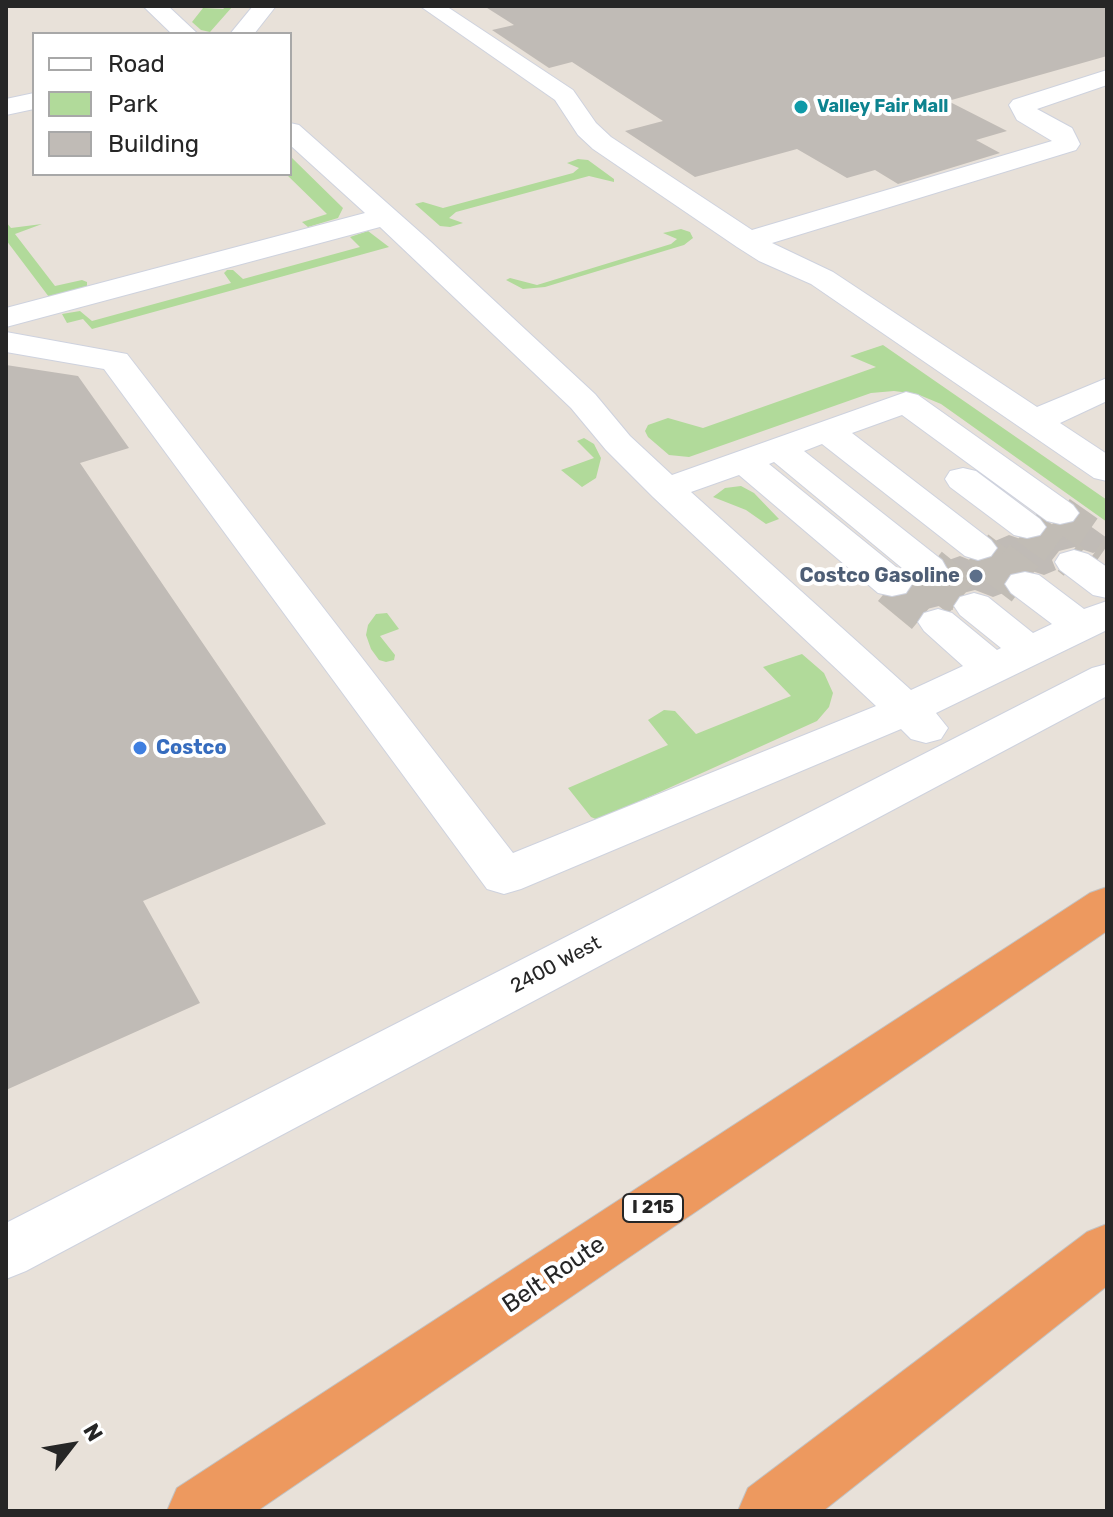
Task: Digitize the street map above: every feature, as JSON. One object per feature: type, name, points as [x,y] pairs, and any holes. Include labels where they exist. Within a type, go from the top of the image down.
[{"type":"highway","name":"Belt Route","points":[[200,1511],[1107,906]]},
{"type":"highway","points":[[771,1511],[1107,1251]]},
{"type":"street","points":[[154,6],[184,32]]},
{"type":"street","points":[[244,32],[265,6]]},
{"type":"street","points":[[431,6],[564,95],[593,136],[747,241],[822,278],[1107,470]]},
{"type":"street","points":[[747,241],[1067,144],[1063,134],[1026,114],[1022,105],[1107,77]]},
{"type":"street","points":[[6,107],[32,101]]},
{"type":"street","points":[[292,133],[386,216],[583,401],[618,443],[666,489],[958,755]]},
{"type":"street","points":[[6,318],[386,216]]},
{"type":"street","points":[[6,342],[115,361],[504,876],[906,710],[1094,621]]},
{"type":"street","points":[[1035,421],[1107,388]]},
{"type":"street","points":[[666,489],[906,402],[1060,513]]},
{"type":"street","points":[[874,413],[1027,527]]},
{"type":"street","points":[[827,431],[978,548]]},
{"type":"street","points":[[761,454],[928,569]]},
{"type":"street","points":[[761,454],[892,584]]},
{"type":"street","points":[[1074,562],[1107,586]]},
{"type":"street","points":[[1025,584],[1094,621]]},
{"type":"street","points":[[993,669],[956,614],[1030,651]]},
{"type":"street","name":"2400 West","points":[[6,1252],[1107,678]]},
{"type":"green space","points":[[233,6],[210,32],[201,30],[192,22],[203,8],[223,9]]},
{"type":"green space","points":[[292,158],[343,208],[338,218],[308,227],[302,222],[327,214],[288,176],[292,176]]},
{"type":"green space","points":[[578,159],[588,160],[614,182],[589,176],[456,212],[449,218],[463,223],[450,227],[440,226],[415,204],[423,202],[443,208],[573,173],[579,168],[567,163]]},
{"type":"green space","points":[[6,222],[11,228],[42,224],[15,234],[55,286],[82,280],[87,282],[87,286],[49,297],[6,240]]},
{"type":"green space","points":[[681,229],[690,232],[693,238],[684,245],[545,287],[523,289],[506,280],[510,278],[537,285],[671,244],[677,239],[663,233]]},
{"type":"green space","points":[[368,231],[389,247],[92,329],[83,319],[67,323],[62,314],[80,311],[92,321],[231,283],[224,273],[227,270],[233,270],[243,279],[360,247],[350,237]]},
{"type":"green space","points":[[883,345],[1107,500],[1107,522],[941,404],[917,394],[894,391],[871,393],[689,457],[669,455],[645,431],[648,425],[668,418],[703,428],[876,367],[850,356]]},
{"type":"green space","points":[[584,438],[594,444],[601,458],[596,478],[582,487],[561,470],[594,458],[577,441]]},
{"type":"green space","points":[[741,486],[754,493],[779,519],[766,524],[746,510],[713,497],[725,488]]},
{"type":"green space","points":[[387,613],[399,629],[380,636],[395,655],[394,660],[386,662],[379,660],[366,635],[368,625],[376,614]]},
{"type":"green space","points":[[802,654],[824,673],[833,693],[829,707],[817,721],[598,820],[591,817],[568,788],[668,745],[648,720],[664,710],[675,711],[696,734],[791,696],[763,667]]},
{"type":"building","name":"Valley Fair Mall","points":[[484,6],[1107,6],[1107,56],[948,101],[1007,131],[976,140],[1000,153],[898,184],[875,170],[847,178],[797,149],[695,177],[625,131],[663,121],[572,62],[549,68],[492,30],[514,25]]},
{"type":"building","name":"Costco","points":[[6,365],[78,376],[129,448],[80,463],[326,824],[143,901],[200,1003],[6,1090]]},
{"type":"building","name":"Costco Gasoline","points":[[1079,518],[1107,538],[1107,547],[1093,553],[1075,547],[1059,551],[1052,560],[1056,570],[1044,575],[1026,569],[1010,572],[1002,582],[1006,592],[993,597],[975,590],[959,594],[952,604],[953,610],[939,606],[923,610],[916,622],[886,598],[907,596],[914,581],[929,584],[943,581],[950,570],[946,561],[960,556],[977,563],[992,559],[1000,548],[995,541],[1009,535],[1026,541],[1041,538],[1048,524],[1061,527],[1074,524]]},
{"type":"tunnel","points":[[1060,513],[1107,546]]},
{"type":"tunnel","points":[[1027,527],[1074,562]]},
{"type":"tunnel","points":[[978,548],[999,564]]},
{"type":"tunnel","points":[[996,562],[1025,584]]},
{"type":"tunnel","points":[[928,569],[974,606]]},
{"type":"tunnel","points":[[892,584],[938,622]]},
{"type":"place","name":"Valley Fair Mall","points":[[801,107]]},
{"type":"place","name":"Costco Gasoline","points":[[976,576]]},
{"type":"place","name":"Costco","points":[[140,748]]}]
